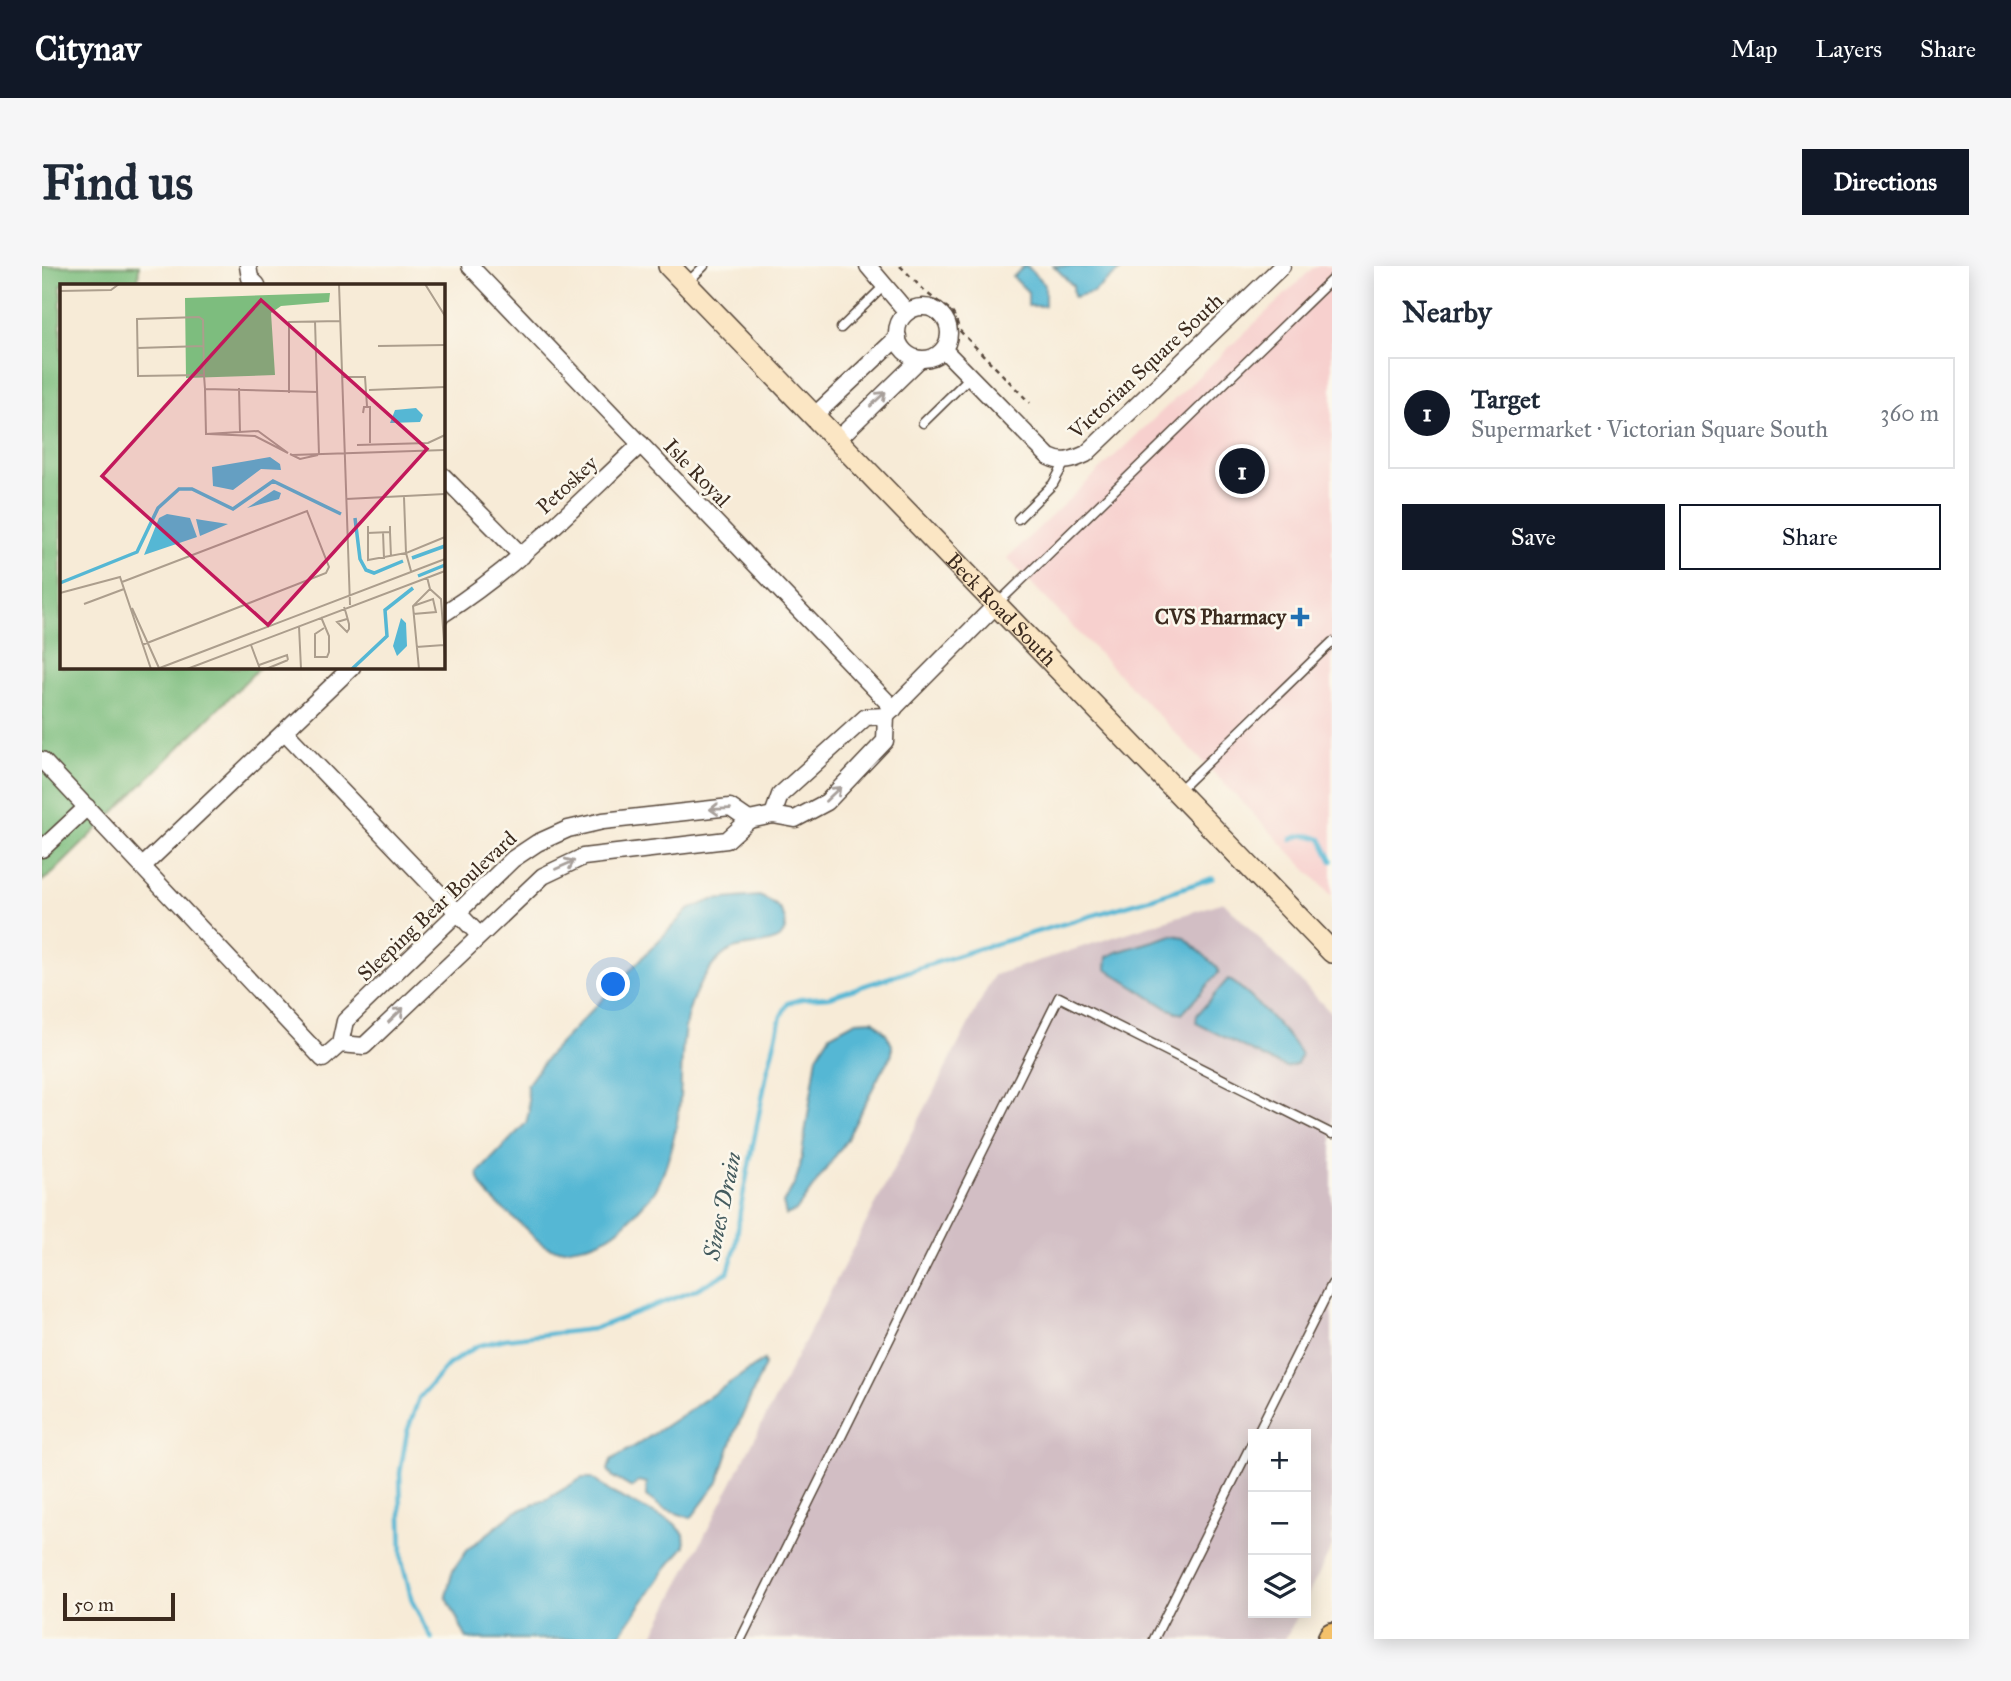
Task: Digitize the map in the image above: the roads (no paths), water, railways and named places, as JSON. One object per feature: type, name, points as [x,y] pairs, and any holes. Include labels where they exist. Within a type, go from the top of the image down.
[{"type":"main road","name":"Beck Road South","points":[[669,266],[1332,953]]},
{"type":"street","points":[[248,266],[250,278],[256,284]]},
{"type":"street","name":"Isle Royal","points":[[470,266],[641,444],[890,712]]},
{"type":"street","points":[[868,266],[907,312]]},
{"type":"street","name":"Victorian Square South","points":[[1065,462],[1086,454],[1282,266]]},
{"type":"street","points":[[837,440],[920,359],[937,356],[944,350],[948,342],[948,327],[939,313],[926,307],[907,312],[898,327],[898,337],[906,352],[920,359]]},
{"type":"street","points":[[814,416],[898,337]]},
{"type":"street","points":[[944,350],[1049,457],[1065,462]]},
{"type":"street","name":"Petoskey","points":[[444,613],[480,591],[522,556],[641,444]]},
{"type":"street","points":[[444,476],[522,556]]},
{"type":"street","points":[[774,815],[780,795],[866,717],[890,712],[996,605]]},
{"type":"street","points":[[42,760],[143,866],[351,668]]},
{"type":"street","points":[[340,1044],[364,1046],[543,876],[563,865],[583,857],[727,840],[750,820],[774,815],[795,820],[827,802],[886,741],[890,712]]},
{"type":"street","points":[[285,732],[479,935]]},
{"type":"street","points":[[42,849],[87,807]]},
{"type":"street","name":"Sleeping Bear Boulevard","points":[[143,866],[323,1059],[340,1044],[345,1021],[513,859],[537,843],[568,829],[603,821],[730,807],[750,820]]},
{"type":"lane","points":[[686,284],[704,266]]},
{"type":"lane","points":[[996,605],[1332,279]]},
{"type":"lane","points":[[841,328],[886,285]]},
{"type":"lane","points":[[923,423],[971,376]]},
{"type":"lane","points":[[1018,519],[1053,484],[1065,462]]},
{"type":"lane","points":[[1176,793],[1332,642]]},
{"type":"lane","points":[[741,1639],[1059,997],[1332,1134]]},
{"type":"lane","points":[[1259,1429],[1332,1284]]},
{"type":"lane","points":[[1154,1639],[1248,1451]]},
{"type":"water","points":[[1024,266],[1045,285],[1045,306],[1028,306],[1028,292],[1013,277]]},
{"type":"water","points":[[1054,266],[1125,266],[1093,292],[1074,297],[1073,286]]},
{"type":"water","points":[[759,896],[781,911],[785,929],[775,940],[724,954],[712,966],[697,989],[685,1030],[676,1129],[655,1191],[626,1223],[602,1240],[566,1249],[546,1246],[490,1197],[478,1173],[526,1123],[529,1111],[527,1085],[548,1056],[688,910],[712,900]]},
{"type":"water","points":[[1173,935],[1184,937],[1217,967],[1219,972],[1182,1014],[1167,1008],[1106,969],[1107,957]]},
{"type":"water","points":[[1228,979],[1256,1002],[1289,1038],[1301,1055],[1297,1064],[1287,1067],[1271,1061],[1196,1023],[1197,1015]]},
{"type":"water","points":[[873,1020],[886,1033],[892,1045],[892,1054],[846,1141],[796,1211],[786,1215],[783,1203],[795,1183],[800,1167],[817,1056],[830,1035],[856,1021]]},
{"type":"water","points":[[764,1360],[765,1365],[735,1432],[718,1482],[691,1518],[664,1509],[646,1496],[647,1483],[639,1481],[632,1488],[613,1477],[608,1470],[611,1460]]},
{"type":"water","points":[[582,1478],[592,1478],[610,1492],[674,1523],[684,1534],[685,1546],[667,1567],[617,1639],[467,1639],[446,1596],[453,1570],[467,1550],[515,1512],[547,1499]]},
{"type":"waterway","name":"Sines Drain","points":[[1291,839],[1306,835],[1321,839],[1332,861]]},
{"type":"waterway","name":"Sines Drain","points":[[432,1639],[412,1601],[402,1561],[400,1473],[407,1432],[419,1398],[448,1365],[477,1346],[505,1339],[593,1329],[693,1291],[728,1272],[736,1245],[767,1073],[781,1016],[788,1003],[829,997],[1213,878]]},
{"type":"place","name":"Target","points":[[1242,471]]},
{"type":"place","name":"CVS Pharmacy","points":[[1300,617]]}]
